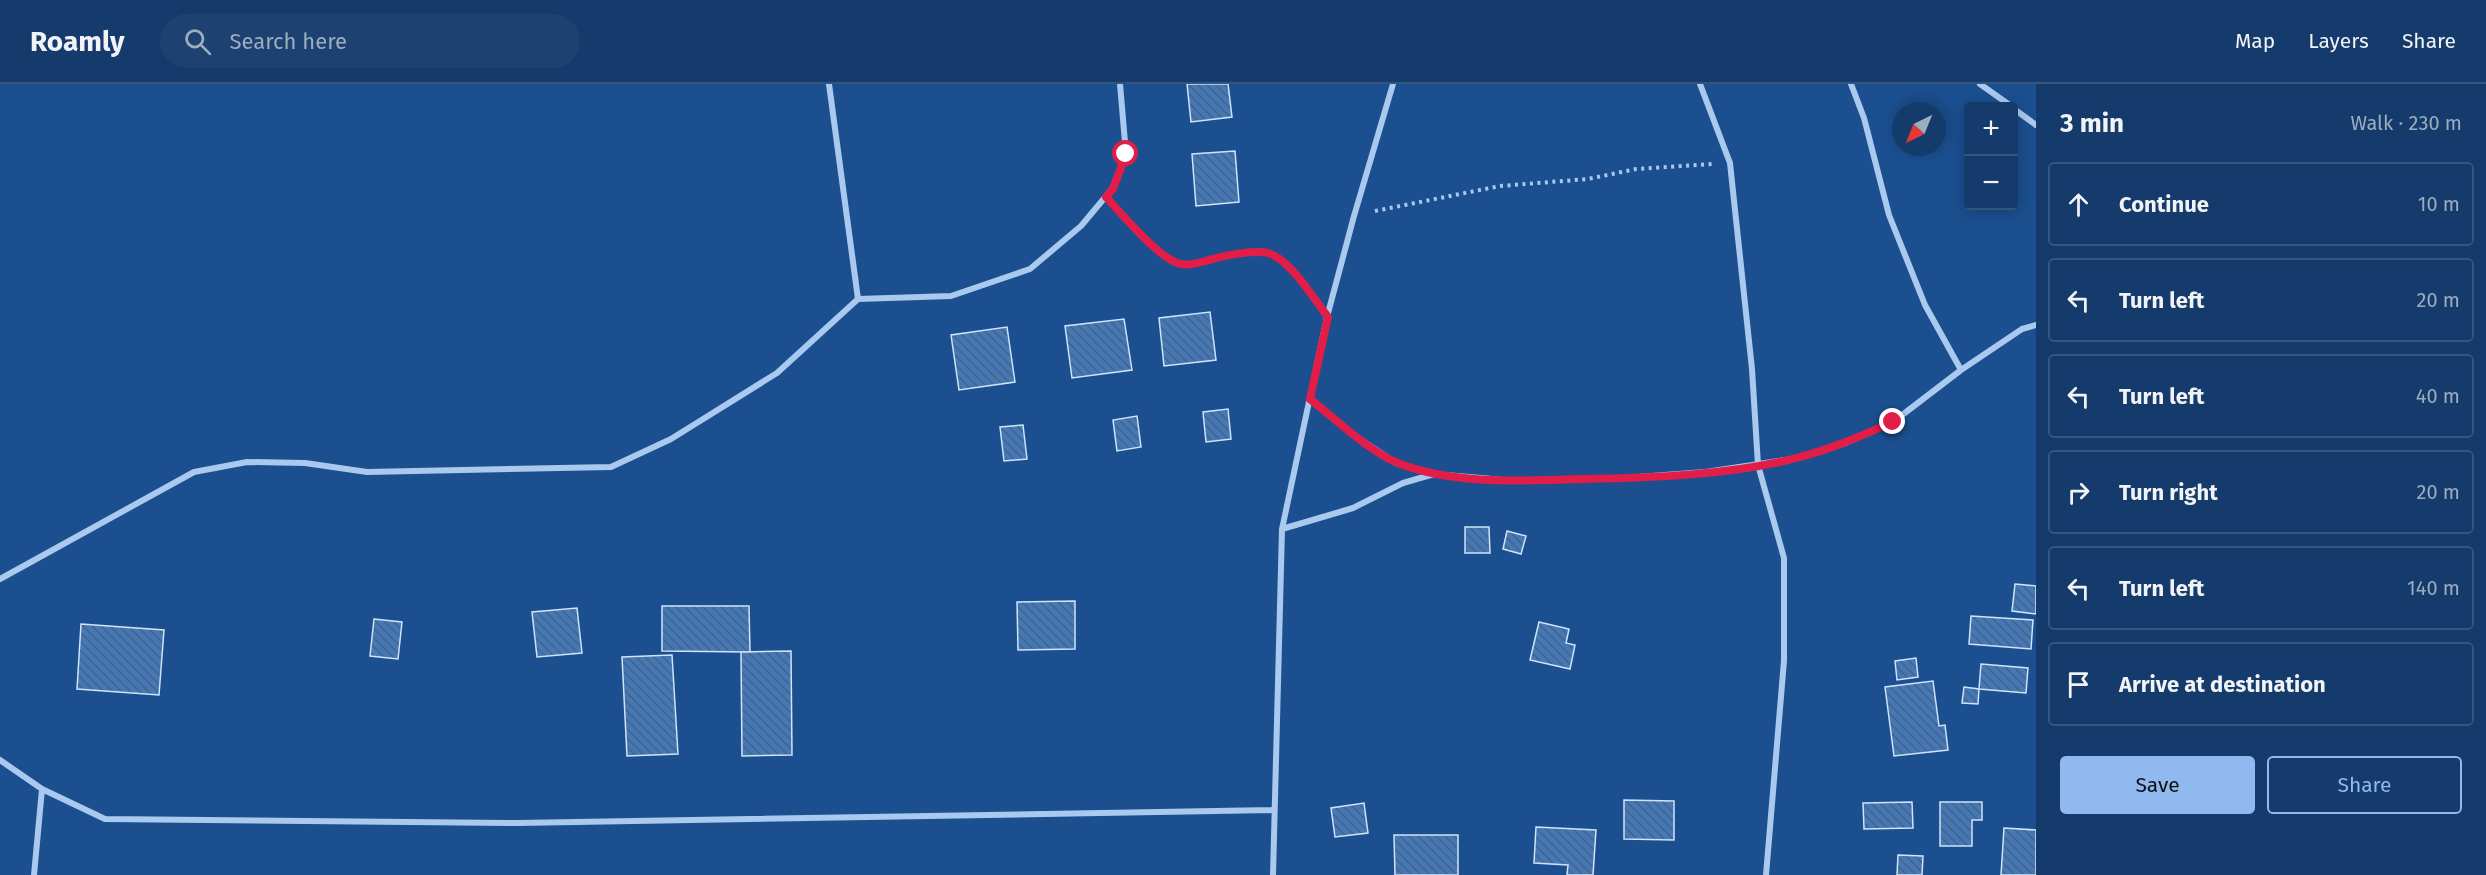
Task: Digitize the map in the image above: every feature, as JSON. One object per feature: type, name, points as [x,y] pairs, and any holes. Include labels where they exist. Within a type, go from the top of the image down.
[{"type":"street","points":[[829,84],[858,299]]},
{"type":"street","points":[[0,579],[194,472],[247,462],[305,463],[367,472],[611,467],[671,439],[777,373],[858,299],[951,296],[1030,269],[1081,226],[1113,189],[1126,154],[1120,84]]},
{"type":"street","points":[[1273,875],[1282,529],[1328,317],[1354,216],[1393,84]]},
{"type":"street","points":[[1700,84],[1730,163],[1752,369],[1758,465],[1784,558],[1784,662],[1766,875]]},
{"type":"street","points":[[1851,84],[1864,118],[1888,215],[1925,305],[1961,370]]},
{"type":"street","points":[[1980,84],[2004,102]]},
{"type":"street","points":[[2018,112],[2036,125]]},
{"type":"street","points":[[1106,197],[1162,254],[1177,263],[1188,265],[1227,255],[1268,253],[1281,261],[1297,276],[1328,317]]},
{"type":"street","points":[[1310,399],[1355,436],[1396,463],[1434,474],[1516,481],[1624,478],[1706,472],[1798,458],[1843,444],[1893,422],[1961,370],[2022,329],[2036,325]]},
{"type":"street","points":[[1282,529],[1353,508],[1403,483],[1434,474]]},
{"type":"street","points":[[0,760],[42,789],[105,819],[518,823],[1274,810]]},
{"type":"street","points":[[33,875],[42,789]]},
{"type":"path","points":[[1354,216],[1500,186],[1588,179],[1636,169],[1730,163]]},
{"type":"building","points":[[1187,84],[1228,84],[1232,117],[1191,122]]},
{"type":"building","points":[[1235,151],[1239,202],[1196,206],[1192,154]]},
{"type":"building","points":[[1210,312],[1216,360],[1164,366],[1159,318]]},
{"type":"building","points":[[1124,319],[1132,370],[1072,378],[1065,326]]},
{"type":"building","points":[[1007,327],[1015,382],[959,390],[951,335]]},
{"type":"building","points":[[1228,409],[1231,439],[1206,442],[1203,412]]},
{"type":"building","points":[[1137,416],[1141,447],[1117,451],[1113,420]]},
{"type":"building","points":[[1023,425],[1027,459],[1004,461],[1000,427]]},
{"type":"building","points":[[1465,527],[1489,527],[1490,553],[1465,553]]},
{"type":"building","points":[[1507,531],[1526,536],[1521,554],[1503,549]]},
{"type":"building","points":[[2015,584],[2036,586],[2036,614],[2012,611]]},
{"type":"building","points":[[1075,601],[1075,649],[1018,650],[1017,602]]},
{"type":"building","points":[[662,606],[749,606],[750,652],[662,651]]},
{"type":"building","points":[[577,608],[582,653],[537,657],[532,612]]},
{"type":"building","points":[[1971,616],[2033,620],[2031,649],[1969,644]]},
{"type":"building","points":[[374,619],[402,622],[398,659],[370,656]]},
{"type":"building","points":[[1539,622],[1569,629],[1566,643],[1575,645],[1570,669],[1530,660]]},
{"type":"building","points":[[81,624],[164,630],[159,695],[77,689]]},
{"type":"building","points":[[791,651],[792,755],[742,756],[741,652]]},
{"type":"building","points":[[672,655],[678,754],[627,756],[622,657]]},
{"type":"building","points":[[1916,658],[1918,677],[1897,680],[1895,661]]},
{"type":"building","points":[[1981,664],[2028,668],[2026,693],[1979,689]]},
{"type":"building","points":[[1933,681],[1939,726],[1945,725],[1948,750],[1894,756],[1885,687]]},
{"type":"building","points":[[1964,687],[1979,689],[1978,704],[1962,703]]},
{"type":"building","points":[[1624,800],[1674,801],[1674,840],[1624,839]]},
{"type":"building","points":[[1912,802],[1913,828],[1864,829],[1863,803]]},
{"type":"building","points":[[1940,802],[1982,802],[1982,820],[1972,820],[1972,846],[1940,846]]},
{"type":"building","points":[[1364,803],[1368,833],[1335,837],[1331,808]]},
{"type":"building","points":[[1536,827],[1596,830],[1593,875],[1567,875],[1568,865],[1534,863]]},
{"type":"building","points":[[2004,828],[2036,830],[2036,875],[2001,875]]},
{"type":"building","points":[[1394,835],[1458,835],[1458,875],[1395,875]]},
{"type":"building","points":[[1898,855],[1923,856],[1922,875],[1897,875]]},
{"type":"route","points":[[1126,154],[1113,189],[1106,197],[1162,254],[1177,263],[1188,265],[1227,255],[1268,253],[1281,261],[1297,276],[1328,317],[1310,399],[1355,436],[1396,463],[1434,474],[1516,481],[1624,478],[1706,472],[1798,458],[1843,444],[1893,422]]}]
